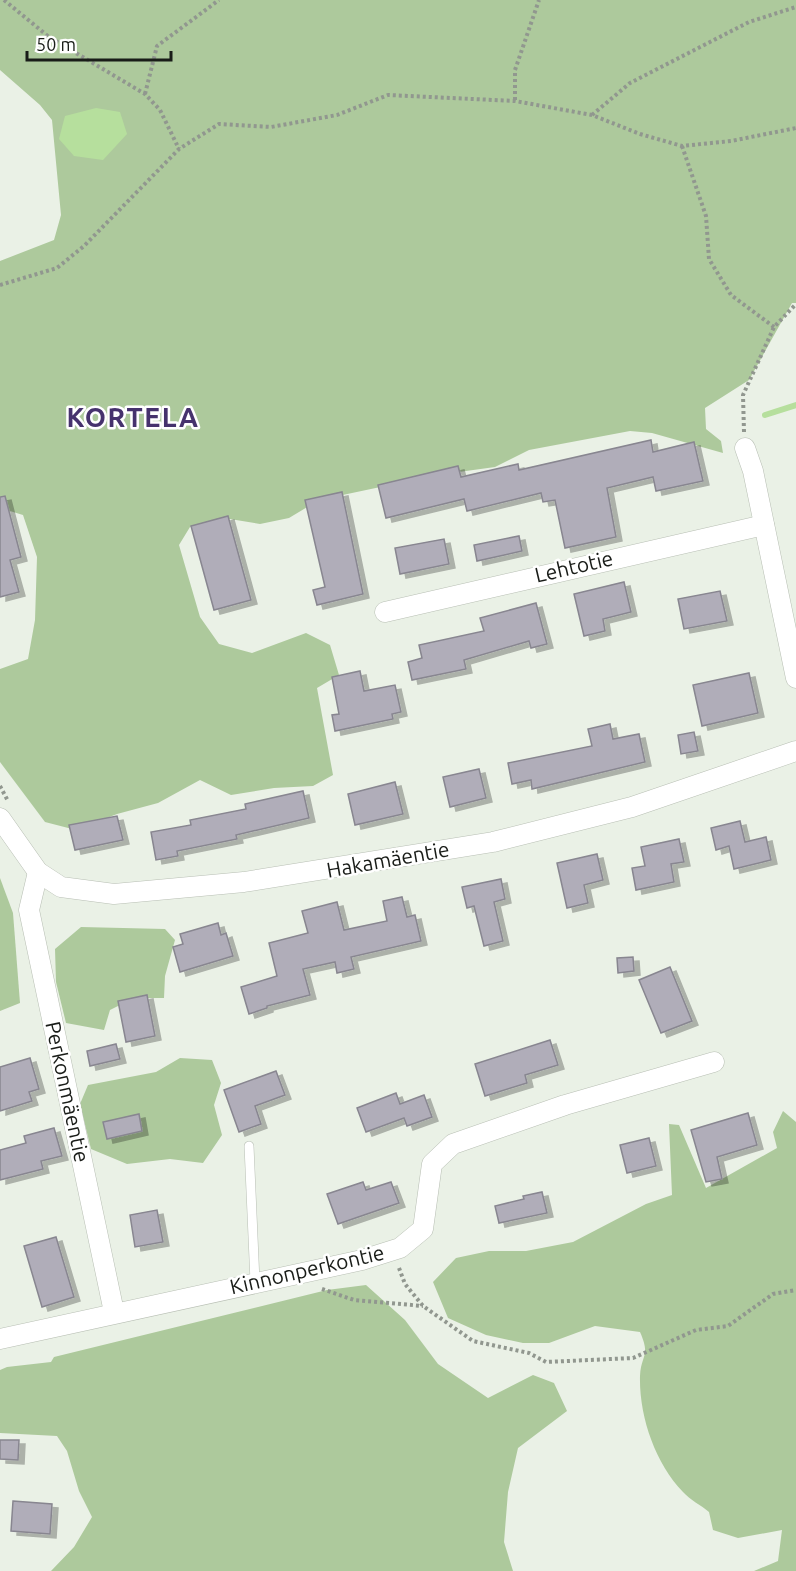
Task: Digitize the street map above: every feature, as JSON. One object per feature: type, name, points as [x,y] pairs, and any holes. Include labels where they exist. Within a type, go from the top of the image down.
[{"type":"street","points":[[745,448],[764,525],[796,678]]},
{"type":"street","name":"Lehtotie","points":[[385,612],[764,525]]},
{"type":"street","name":"Hakamäentie","points":[[5,811],[38,872],[61,887],[114,894],[244,882],[352,867],[493,842],[632,807],[796,751]]},
{"type":"street","name":"Perkonmäentie","points":[[38,872],[29,910],[114,1312]]},
{"type":"street","name":"Kinnonperkontie","points":[[0,1339],[255,1281],[362,1260],[400,1248],[423,1229],[432,1164],[453,1144],[565,1105],[714,1062]]},
{"type":"lane","points":[[249,1146],[255,1281]]},
{"type":"path","points":[[4,0],[49,37],[145,94],[160,110],[179,148]]},
{"type":"path","points":[[145,94],[157,46],[219,0]]},
{"type":"path","points":[[515,101],[515,70],[539,0]]},
{"type":"path","points":[[592,115],[630,83],[749,22],[796,7]]},
{"type":"path","points":[[0,285],[57,268],[84,246],[179,148],[219,124],[271,127],[337,115],[388,95],[515,101],[592,115],[640,134],[682,146],[731,141],[796,128]]},
{"type":"path","points":[[682,146],[706,216],[709,259],[731,295],[774,327]]},
{"type":"path","points":[[745,448],[743,395],[774,327],[796,304]]},
{"type":"path","points":[[0,786],[5,811]]},
{"type":"path","points":[[392,1251],[405,1284],[423,1306],[473,1341],[529,1353],[546,1362],[633,1358],[696,1330],[728,1326],[773,1294],[796,1290]]},
{"type":"path","points":[[314,1287],[354,1300],[423,1306]]},
{"type":"shaded area","points":[[0,0],[796,0],[796,303],[792,303],[749,380],[705,408],[706,429],[721,441],[723,453],[652,433],[630,431],[529,450],[495,467],[437,475],[319,500],[289,518],[260,524],[230,519],[190,527],[179,545],[200,617],[219,644],[252,653],[306,633],[330,645],[339,675],[317,688],[333,775],[313,786],[274,788],[231,795],[200,780],[158,803],[117,814],[76,830],[45,822],[0,762],[0,669],[28,659],[35,620],[37,557],[23,515],[0,508],[0,261],[54,240],[61,215],[52,120],[40,105],[0,70]]},
{"type":"shaded area","points":[[96,108],[120,112],[127,134],[103,160],[74,156],[59,139],[65,116]]},
{"type":"shaded area","points":[[0,878],[13,913],[20,1003],[0,1011]]},
{"type":"shaded area","points":[[81,927],[165,929],[175,940],[165,976],[164,998],[134,998],[110,1010],[104,1030],[66,1023],[56,982],[55,949]]},
{"type":"shaded area","points":[[180,1058],[212,1060],[221,1083],[214,1105],[222,1135],[203,1163],[170,1159],[127,1164],[91,1149],[80,1104],[88,1085],[156,1072]]},
{"type":"shaded area","points":[[783,1111],[796,1122],[796,1571],[754,1571],[778,1561],[782,1530],[738,1538],[713,1530],[709,1512],[686,1495],[673,1480],[657,1453],[642,1407],[640,1376],[645,1346],[640,1332],[595,1326],[549,1343],[523,1343],[486,1335],[448,1318],[433,1282],[456,1258],[489,1251],[526,1251],[573,1242],[646,1204],[672,1195],[669,1124],[679,1125],[706,1188],[777,1148],[773,1132]]},
{"type":"shaded area","points":[[366,1285],[405,1320],[438,1364],[488,1398],[533,1375],[554,1383],[567,1411],[518,1448],[508,1492],[504,1542],[513,1571],[51,1571],[74,1547],[92,1517],[79,1491],[67,1451],[57,1436],[0,1433],[0,1370],[7,1367],[51,1362],[54,1357],[327,1290]]},
{"type":"building","points":[[651,440],[653,452],[694,442],[703,481],[656,491],[653,477],[607,488],[616,537],[565,548],[555,500],[543,502],[541,493],[467,511],[464,499],[386,518],[378,485],[458,466],[461,477],[518,464],[519,470]]},
{"type":"building","points":[[342,492],[363,594],[317,605],[313,590],[325,587],[305,500]]},
{"type":"building","points":[[5,496],[21,557],[10,560],[19,592],[0,597],[0,497]]},
{"type":"building","points":[[228,516],[251,600],[214,610],[191,526]]},
{"type":"building","points":[[519,536],[522,551],[477,561],[474,545]]},
{"type":"building","points":[[444,539],[449,564],[400,574],[395,548]]},
{"type":"building","points":[[624,582],[631,612],[603,619],[605,631],[584,636],[574,594]]},
{"type":"building","points":[[720,591],[727,621],[684,629],[678,599]]},
{"type":"building","points":[[536,603],[547,644],[531,648],[529,641],[464,660],[466,669],[412,680],[408,662],[422,658],[419,645],[484,631],[480,618]]},
{"type":"building","points":[[360,671],[364,691],[395,685],[401,712],[392,714],[393,719],[335,731],[332,715],[339,714],[332,677]]},
{"type":"building","points":[[749,673],[758,713],[702,726],[693,685]]},
{"type":"building","points":[[610,724],[613,739],[639,734],[645,762],[532,789],[531,780],[512,784],[508,763],[592,746],[588,729]]},
{"type":"building","points":[[694,732],[698,751],[681,754],[678,735]]},
{"type":"building","points":[[479,769],[486,798],[450,807],[443,777]]},
{"type":"building","points":[[395,782],[403,814],[355,825],[348,794]]},
{"type":"building","points":[[303,791],[309,818],[236,835],[237,839],[177,851],[178,856],[156,860],[151,832],[191,825],[190,820],[246,809],[245,804]]},
{"type":"building","points":[[117,816],[123,840],[75,850],[69,825]]},
{"type":"building","points":[[740,821],[745,842],[766,837],[771,860],[734,869],[729,846],[716,850],[711,828]]},
{"type":"building","points":[[679,839],[684,862],[671,864],[674,882],[636,890],[632,868],[645,866],[641,847]]},
{"type":"building","points":[[597,854],[603,880],[584,885],[588,903],[567,908],[557,863]]},
{"type":"building","points":[[501,879],[505,899],[494,902],[503,941],[484,946],[474,906],[467,908],[462,887]]},
{"type":"building","points":[[402,897],[407,917],[415,915],[421,941],[351,957],[354,969],[337,973],[335,962],[303,969],[310,995],[267,1006],[267,1008],[249,1014],[241,987],[277,976],[269,943],[308,933],[302,911],[337,902],[344,930],[387,921],[383,901]]},
{"type":"building","points":[[218,923],[221,935],[226,933],[233,956],[180,972],[173,947],[183,944],[180,934]]},
{"type":"building","points":[[633,957],[634,971],[618,973],[617,958]]},
{"type":"building","points":[[670,967],[692,1021],[661,1033],[639,980]]},
{"type":"building","points":[[147,995],[155,1036],[126,1042],[118,1001]]},
{"type":"building","points":[[550,1040],[558,1065],[525,1075],[527,1083],[485,1096],[475,1064]]},
{"type":"building","points":[[116,1044],[120,1059],[90,1066],[87,1051]]},
{"type":"building","points":[[30,1058],[39,1089],[29,1092],[32,1101],[0,1111],[0,1067]]},
{"type":"building","points":[[276,1071],[285,1095],[255,1106],[261,1124],[239,1132],[224,1090]]},
{"type":"building","points":[[396,1093],[400,1104],[424,1095],[432,1117],[407,1126],[404,1118],[366,1132],[357,1108]]},
{"type":"building","points":[[748,1113],[757,1145],[717,1157],[722,1179],[706,1182],[691,1130]]},
{"type":"building","points":[[139,1114],[142,1131],[107,1139],[103,1122]]},
{"type":"building","points":[[54,1128],[62,1156],[41,1161],[43,1169],[0,1180],[0,1150],[26,1143],[24,1136]]},
{"type":"building","points":[[649,1138],[656,1166],[627,1173],[620,1145]]},
{"type":"building","points":[[363,1182],[366,1190],[391,1182],[399,1203],[338,1224],[327,1194]]},
{"type":"building","points":[[542,1192],[547,1213],[499,1223],[495,1206]]},
{"type":"building","points":[[157,1210],[163,1242],[135,1247],[130,1215]]},
{"type":"building","points":[[56,1237],[74,1297],[42,1307],[24,1246]]},
{"type":"building","points":[[0,1440],[19,1440],[18,1460],[0,1459]]},
{"type":"building","points":[[13,1501],[52,1504],[50,1534],[11,1531]]},
{"type":"waterway","points":[[765,415],[796,405]]},
{"type":"district","name":"KORTELA","points":[[133,418]]}]
